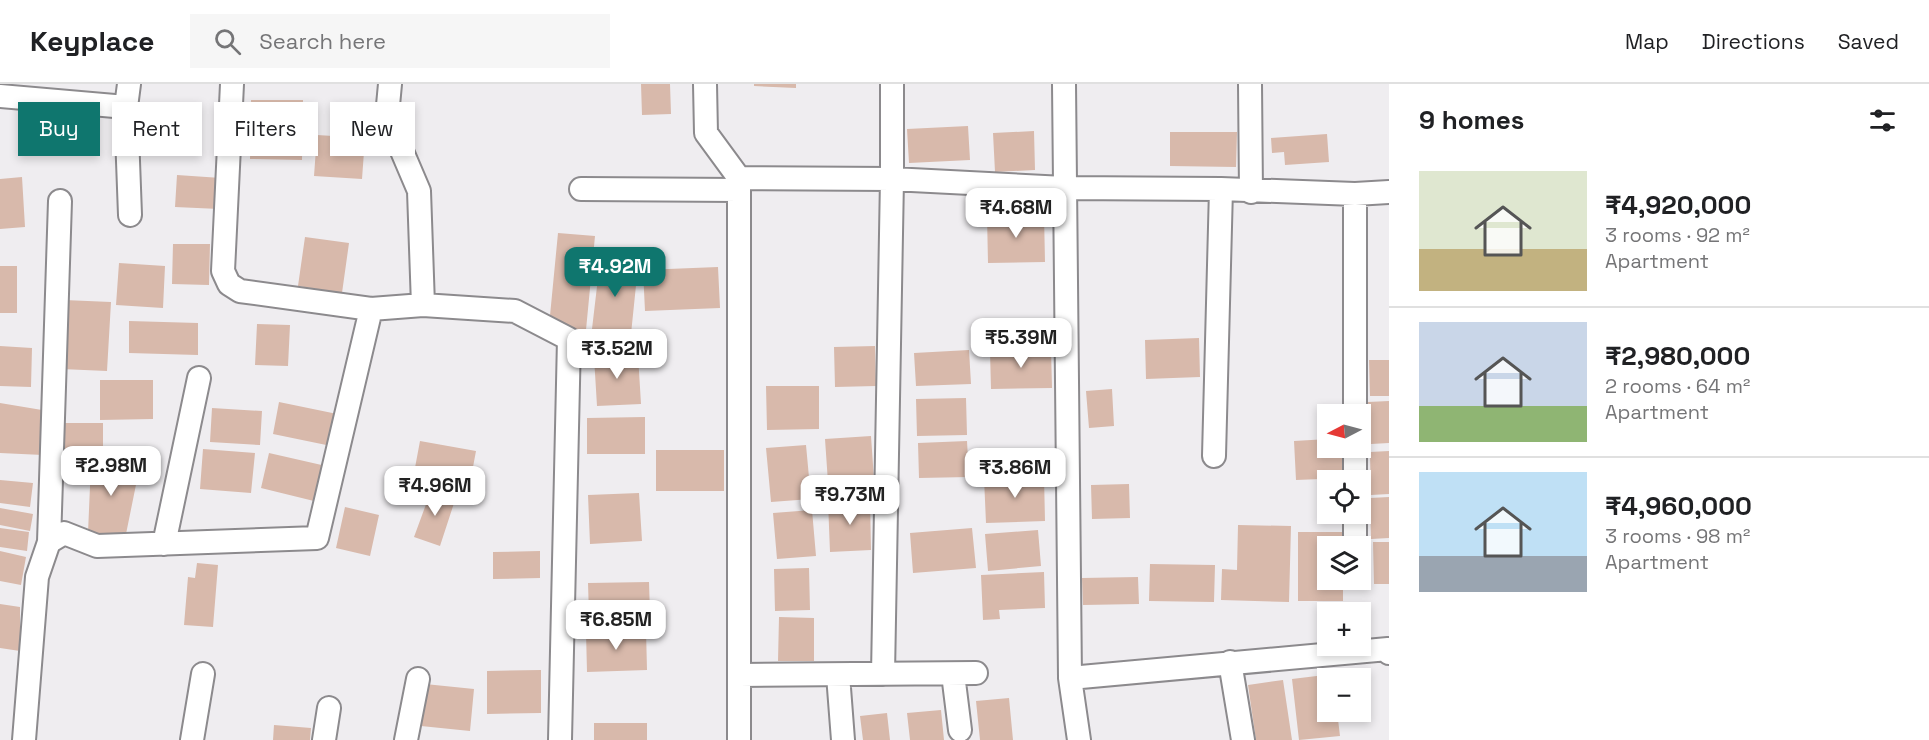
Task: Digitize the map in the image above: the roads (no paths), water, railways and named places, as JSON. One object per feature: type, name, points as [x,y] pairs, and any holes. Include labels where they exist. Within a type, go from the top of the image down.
[{"type":"street","points":[[127,102],[129,84]]},
{"type":"street","points":[[232,84],[223,272],[229,284],[240,291],[371,309],[423,305],[515,311],[569,339],[561,740]]},
{"type":"street","points":[[390,84],[387,116],[419,191],[423,305]]},
{"type":"street","points":[[705,84],[706,133],[739,184],[739,740]]},
{"type":"street","points":[[883,674],[892,84]]},
{"type":"street","points":[[1064,84],[1070,678],[1079,740]]},
{"type":"street","points":[[1250,84],[1251,192]]},
{"type":"street","points":[[0,96],[112,106]]},
{"type":"street","points":[[128,156],[130,215]]},
{"type":"street","points":[[581,189],[892,179],[1064,188],[1221,189],[1251,192],[1355,194],[1389,192]]},
{"type":"street","points":[[1214,456],[1221,189]]},
{"type":"street","points":[[1355,194],[1355,404]]},
{"type":"street","points":[[24,740],[37,577],[49,542],[60,201]]},
{"type":"street","points":[[49,542],[63,533],[97,546],[317,538],[371,309]]},
{"type":"street","points":[[164,544],[199,378]]},
{"type":"street","points":[[1070,678],[1388,649],[1389,653]]},
{"type":"street","points":[[1230,662],[1243,740]]},
{"type":"street","points":[[739,675],[976,673]]},
{"type":"street","points":[[192,740],[203,674]]},
{"type":"street","points":[[953,674],[960,730]]},
{"type":"street","points":[[838,675],[843,740]]},
{"type":"street","points":[[406,740],[418,679]]},
{"type":"street","points":[[324,740],[329,708]]}]
